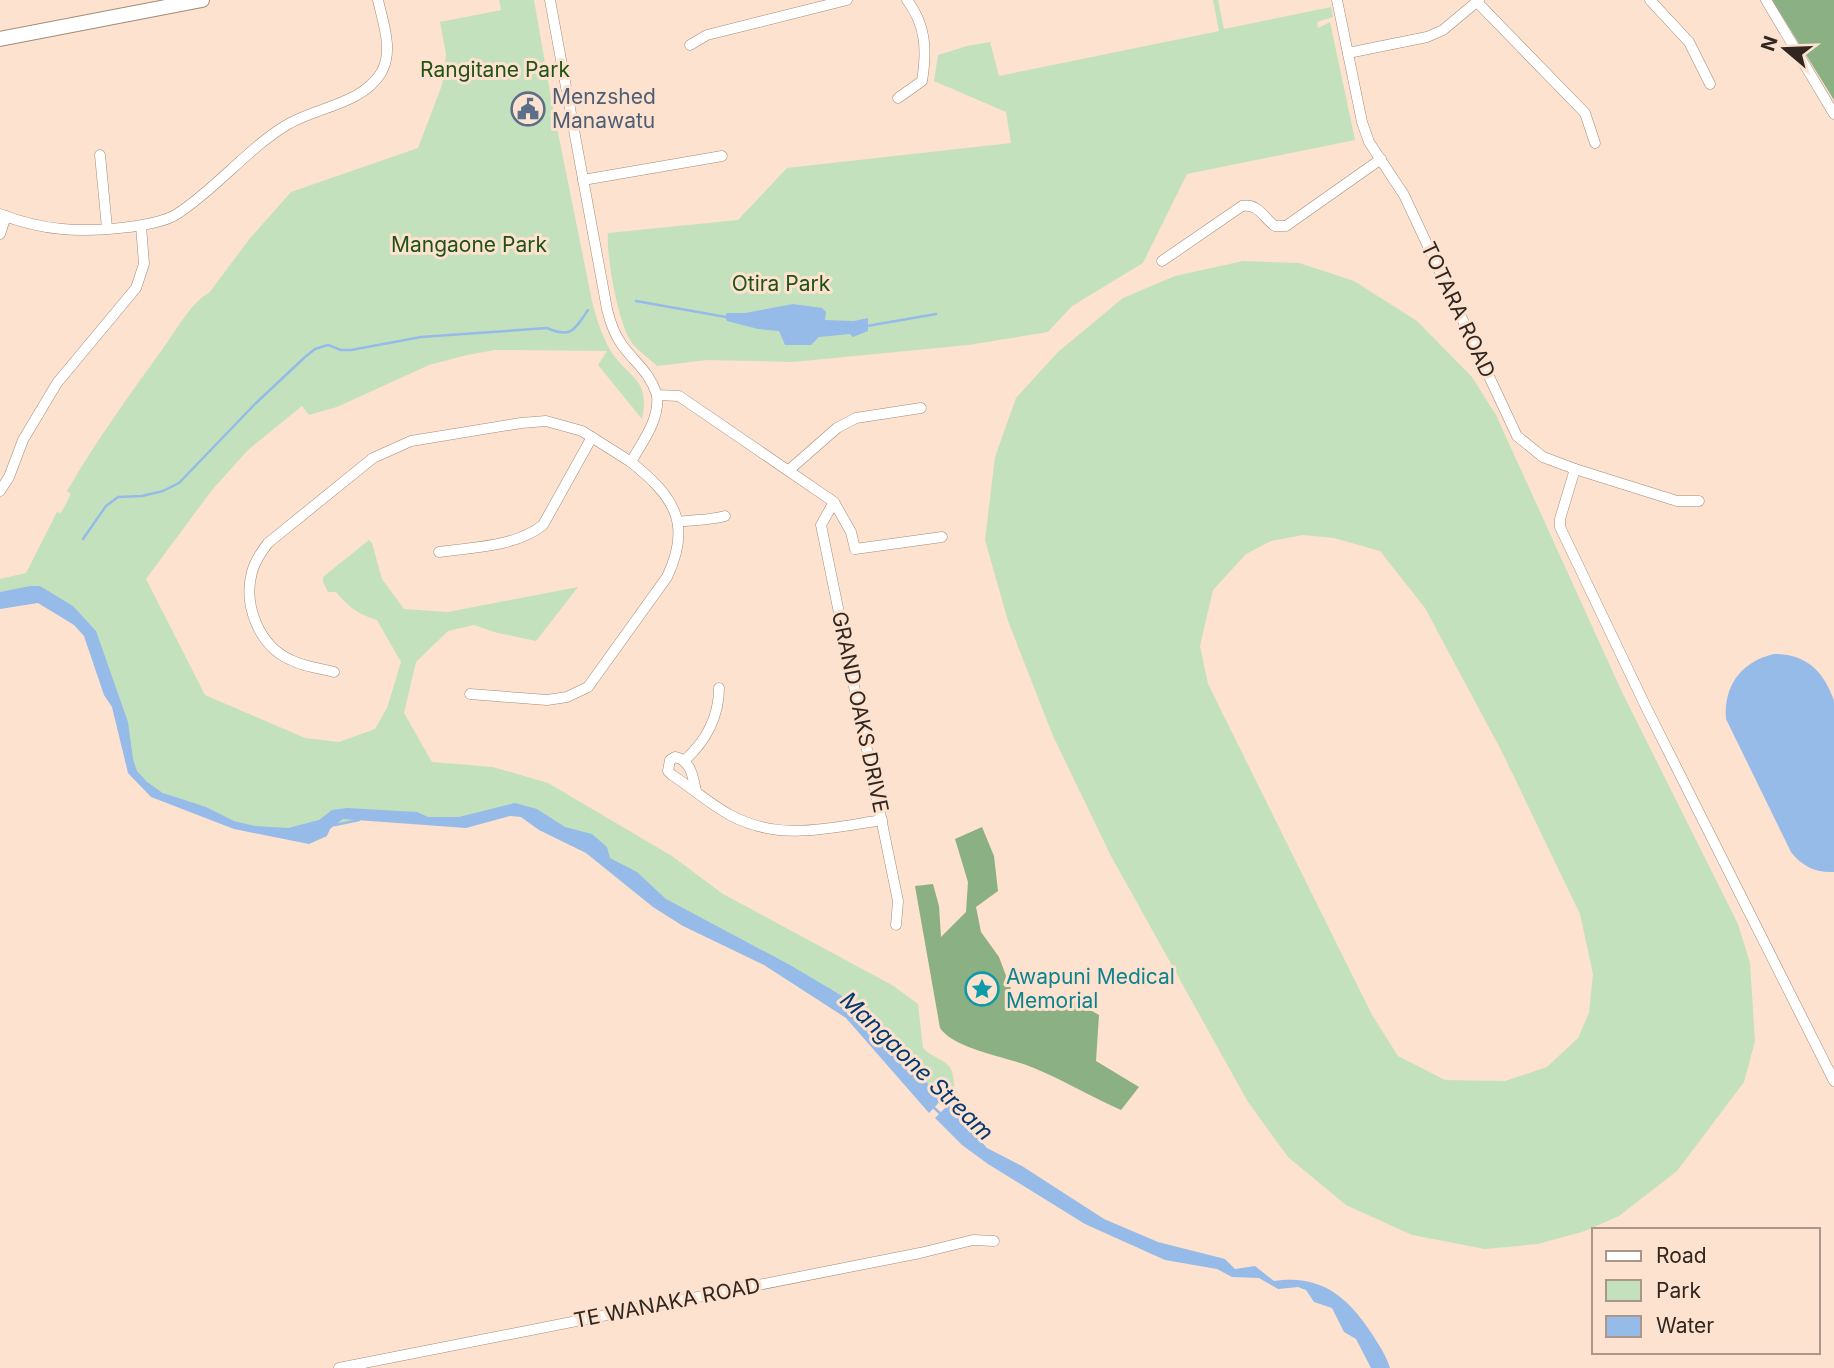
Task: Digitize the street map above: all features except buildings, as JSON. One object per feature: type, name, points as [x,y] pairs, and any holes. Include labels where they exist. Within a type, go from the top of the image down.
[{"type":"main road","points":[[0,39],[202,0]]},
{"type":"street","points":[[0,234],[3,215],[65,230],[141,226],[176,215],[287,124],[359,94],[371,86],[382,72],[388,49],[378,0]]},
{"type":"street","points":[[550,0],[611,325],[622,345],[650,378],[657,396],[658,404],[652,423],[631,462]]},
{"type":"street","points":[[690,45],[707,35],[847,0]]},
{"type":"street","points":[[898,98],[922,81],[926,54],[923,30],[917,13],[906,0]]},
{"type":"street","name":"TOTARA ROAD","points":[[1337,0],[1362,122],[1369,142],[1404,195],[1517,436],[1543,457],[1575,470],[1677,501],[1699,501]]},
{"type":"street","points":[[1650,0],[1689,42],[1710,84]]},
{"type":"street","points":[[1766,0],[1834,114]]},
{"type":"street","points":[[1348,53],[1427,37],[1443,30],[1478,1],[1585,113],[1595,143]]},
{"type":"street","points":[[100,155],[107,228]]},
{"type":"street","points":[[583,180],[722,156]]},
{"type":"street","points":[[1162,261],[1242,206],[1248,205],[1260,210],[1275,226],[1286,226],[1381,159]]},
{"type":"street","points":[[0,491],[9,477],[23,440],[57,383],[136,288],[144,264],[141,226]]},
{"type":"street","points":[[657,396],[679,396],[834,502],[851,532],[855,549],[942,537]]},
{"type":"street","points":[[789,470],[836,428],[856,418],[921,408]]},
{"type":"street","points":[[334,671],[304,665],[279,653],[269,644],[254,620],[250,591],[253,569],[268,543],[373,458],[411,441],[534,421],[572,427],[631,462],[669,498],[678,522],[678,546],[674,562],[667,577],[588,687],[567,697],[547,700],[470,694]]},
{"type":"street","points":[[439,552],[515,540],[532,534],[543,525],[592,437]]},
{"type":"street","points":[[1575,470],[1560,527],[1640,695],[1834,1080]]},
{"type":"street","name":"GRAND OAKS DRIVE","points":[[834,502],[821,525],[898,901],[896,925]]},
{"type":"street","points":[[678,522],[705,522],[725,516]]},
{"type":"street","points":[[685,760],[709,731],[719,707],[719,688]]},
{"type":"street","points":[[696,791],[692,773],[685,760],[675,757],[670,760],[668,771],[728,814],[754,825],[779,831],[814,832],[882,820]]},
{"type":"street","name":"TE WANAKA ROAD","points":[[340,1368],[920,1253],[972,1240],[994,1241]]},
{"type":"green space","points":[[499,0],[534,0],[592,301],[609,348],[640,386],[644,405],[642,419],[598,365],[607,351],[495,350],[429,365],[337,407],[309,415],[302,406],[248,450],[212,490],[146,579],[205,695],[305,738],[339,742],[375,729],[387,708],[401,662],[377,620],[354,609],[336,592],[328,592],[323,582],[323,577],[369,540],[382,579],[404,609],[448,612],[578,587],[536,641],[474,625],[448,631],[416,662],[404,713],[432,762],[493,767],[548,783],[672,856],[723,894],[892,985],[918,1004],[923,1048],[951,1070],[954,1086],[934,1108],[836,1007],[595,854],[517,813],[463,824],[367,819],[307,830],[251,830],[202,813],[132,776],[92,641],[75,621],[37,597],[0,604],[0,579],[26,573],[57,512],[61,513],[71,494],[67,491],[78,472],[190,310],[209,293],[251,237],[291,192],[418,148],[442,85],[446,54],[440,22],[501,10]]},
{"type":"green space","name":"Otira Park","points":[[1213,0],[1218,0],[1224,29],[1331,7],[1333,17],[1317,22],[1318,28],[1330,22],[1355,140],[1187,174],[1143,263],[1072,306],[1048,332],[968,345],[793,362],[707,360],[657,366],[630,340],[621,318],[614,288],[608,233],[738,220],[787,168],[1011,143],[1006,112],[934,81],[938,55],[990,42],[999,76],[1219,31]]},
{"type":"green space","points":[[1772,0],[1834,0],[1834,100]]},
{"type":"green space","points":[[1243,261],[1299,263],[1354,281],[1417,321],[1472,377],[1496,415],[1622,692],[1738,924],[1750,963],[1755,1041],[1744,1082],[1677,1171],[1619,1216],[1585,1231],[1538,1244],[1485,1249],[1412,1235],[1346,1205],[1288,1157],[1248,1102],[1111,856],[1053,736],[1008,621],[985,540],[995,457],[1016,398],[1058,352],[1123,298],[1175,276]],"holes":[[[1303,535],[1334,538],[1380,551],[1425,608],[1502,752],[1580,914],[1593,974],[1589,1013],[1578,1038],[1547,1067],[1505,1081],[1445,1080],[1398,1056],[1372,1015],[1208,684],[1200,646],[1213,590],[1246,554],[1271,541]]]},
{"type":"green space","points":[[982,827],[994,856],[998,891],[976,907],[981,932],[999,957],[1017,1005],[1043,1006],[1073,1000],[1099,1015],[1096,1061],[1139,1087],[1121,1110],[1034,1068],[958,1042],[940,1028],[915,886],[933,884],[939,906],[941,937],[966,912],[968,882],[955,839]]},
{"type":"water","points":[[793,304],[822,308],[826,312],[825,320],[854,321],[868,318],[868,331],[853,337],[850,334],[819,337],[811,345],[785,345],[779,331],[727,321],[725,316],[727,313],[745,313]]},
{"type":"water","points":[[40,586],[73,606],[96,631],[128,722],[137,771],[163,793],[206,807],[234,821],[255,826],[288,828],[319,820],[332,810],[347,808],[417,812],[428,817],[459,817],[515,803],[537,809],[565,827],[592,834],[607,847],[610,858],[637,872],[666,899],[790,965],[854,1003],[942,1099],[929,1113],[846,1018],[764,965],[683,926],[653,907],[586,853],[539,830],[521,817],[510,816],[466,828],[343,819],[330,829],[327,836],[309,844],[234,829],[151,797],[128,773],[112,707],[104,695],[84,636],[74,625],[38,603],[0,609],[0,592]]},
{"type":"water","points":[[1774,654],[1796,657],[1813,667],[1825,681],[1834,701],[1834,872],[1810,868],[1791,852],[1726,719],[1728,696],[1737,677],[1753,662]]},
{"type":"water","points":[[948,1105],[987,1148],[1022,1166],[1104,1219],[1158,1242],[1225,1259],[1235,1269],[1255,1266],[1274,1281],[1306,1281],[1332,1291],[1363,1321],[1390,1368],[1371,1368],[1356,1339],[1344,1332],[1332,1308],[1314,1302],[1306,1290],[1298,1287],[1278,1289],[1259,1278],[1232,1277],[1217,1269],[1165,1260],[1085,1224],[962,1145],[935,1118]]},
{"type":"waterway","points":[[636,301],[726,317]]},
{"type":"waterway","points":[[83,539],[106,506],[118,497],[142,496],[163,491],[179,483],[255,404],[315,349],[328,345],[341,350],[351,350],[421,337],[547,328],[567,332],[576,327],[588,310]]},
{"type":"waterway","points":[[867,326],[936,314]]},
{"type":"waterway","name":"Mangaone Stream","points":[[335,825],[359,820]]},
{"type":"waterway","name":"Mangaone Stream","points":[[932,1106],[943,1116]]},
{"type":"place","name":"Menzshed Manawatu","points":[[528,109]]},
{"type":"place","name":"Awapuni Medical Memorial","points":[[982,989]]},
{"type":"park label","name":"Rangitane Park","points":[[495,70]]},
{"type":"park label","name":"Mangaone Park","points":[[469,245]]}]
